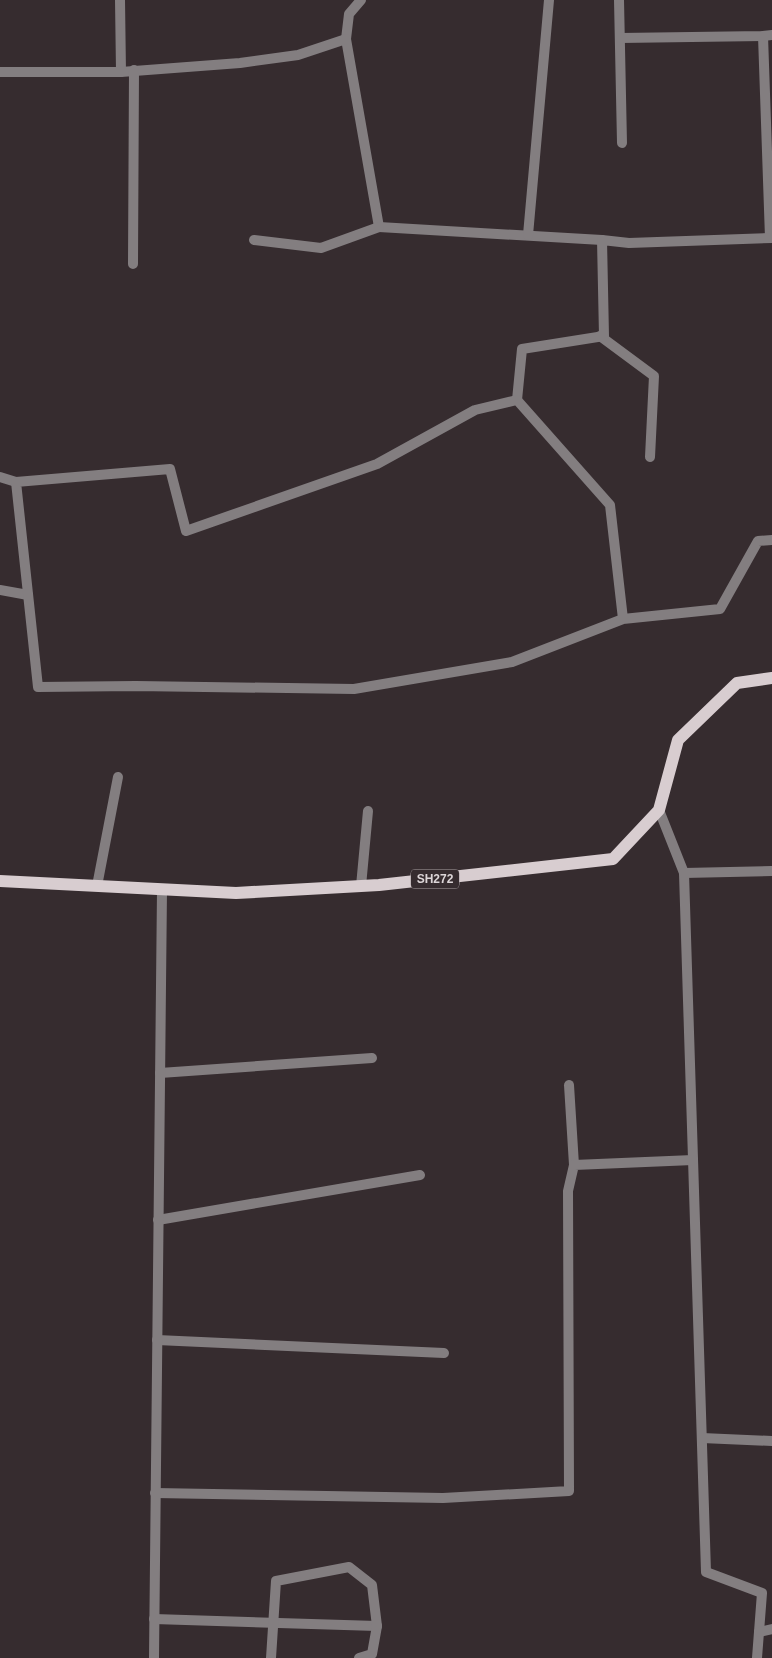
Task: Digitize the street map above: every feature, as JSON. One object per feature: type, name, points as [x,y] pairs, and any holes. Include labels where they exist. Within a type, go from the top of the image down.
[{"type":"main road","name":"SH272","points":[[0,881],[236,893],[361,886],[613,859],[659,810],[678,740],[737,683],[772,678]]},
{"type":"street","points":[[120,0],[121,72]]},
{"type":"street","points":[[361,0],[348,14],[346,39],[379,227]]},
{"type":"street","points":[[528,235],[549,0]]},
{"type":"street","points":[[619,0],[622,144]]},
{"type":"street","points":[[254,240],[321,248],[379,227],[602,240],[629,244],[771,238],[768,35],[620,38]]},
{"type":"street","points":[[0,72],[121,72],[240,63],[298,55],[346,39]]},
{"type":"street","points":[[133,264],[134,70]]},
{"type":"street","points":[[602,240],[604,336],[522,348],[517,400],[610,505],[623,619]]},
{"type":"street","points":[[600,336],[654,376],[650,457]]},
{"type":"street","points":[[0,477],[16,482],[170,469],[186,531],[377,464],[475,410],[517,400]]},
{"type":"street","points":[[16,482],[38,687],[136,686],[354,689],[512,662],[623,619],[720,609],[758,541],[772,540]]},
{"type":"street","points":[[0,590],[28,595]]},
{"type":"street","points":[[97,886],[118,777]]},
{"type":"street","points":[[659,810],[684,873],[706,1572],[762,1593],[757,1658]]},
{"type":"street","points":[[361,886],[368,811]]},
{"type":"street","points":[[684,873],[772,871]]},
{"type":"street","points":[[154,1658],[162,890]]},
{"type":"street","points":[[160,1073],[372,1058]]},
{"type":"street","points":[[155,1494],[443,1498],[569,1491],[568,1191],[574,1165],[569,1085]]},
{"type":"street","points":[[574,1165],[693,1160]]},
{"type":"street","points":[[158,1220],[420,1175]]},
{"type":"street","points":[[157,1340],[444,1353]]},
{"type":"street","points":[[702,1438],[772,1441]]},
{"type":"street","points":[[272,1658],[276,1581],[349,1567],[372,1585],[377,1626],[372,1654],[359,1658]]},
{"type":"street","points":[[154,1619],[377,1626]]},
{"type":"street","points":[[759,1632],[772,1629]]}]
